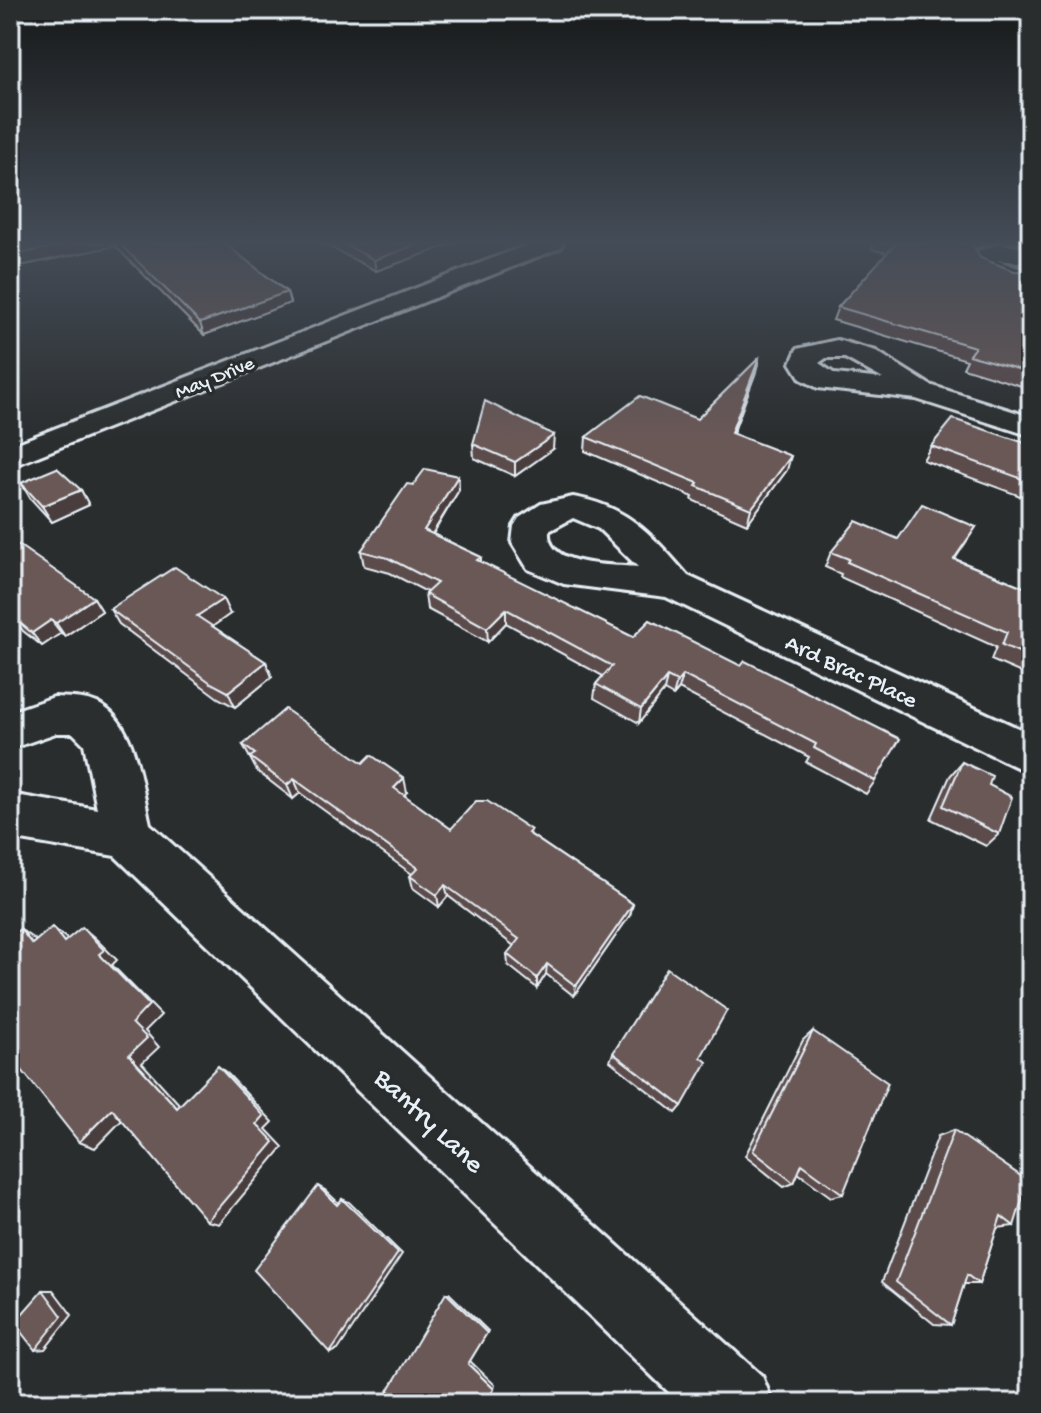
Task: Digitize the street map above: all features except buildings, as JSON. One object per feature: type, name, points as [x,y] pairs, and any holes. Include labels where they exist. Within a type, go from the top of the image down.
[{"type":"street","name":"May Drive","points":[[10,457],[385,309]]},
{"type":"street","points":[[920,391],[1031,427]]},
{"type":"street","name":"Ard Brac Place","points":[[674,585],[1031,755]]},
{"type":"street","points":[[10,731],[19,725],[54,715],[82,716],[98,727],[107,743],[128,836],[10,816]]},
{"type":"street","name":"Bantry Lane","points":[[128,836],[735,1403]]}]
